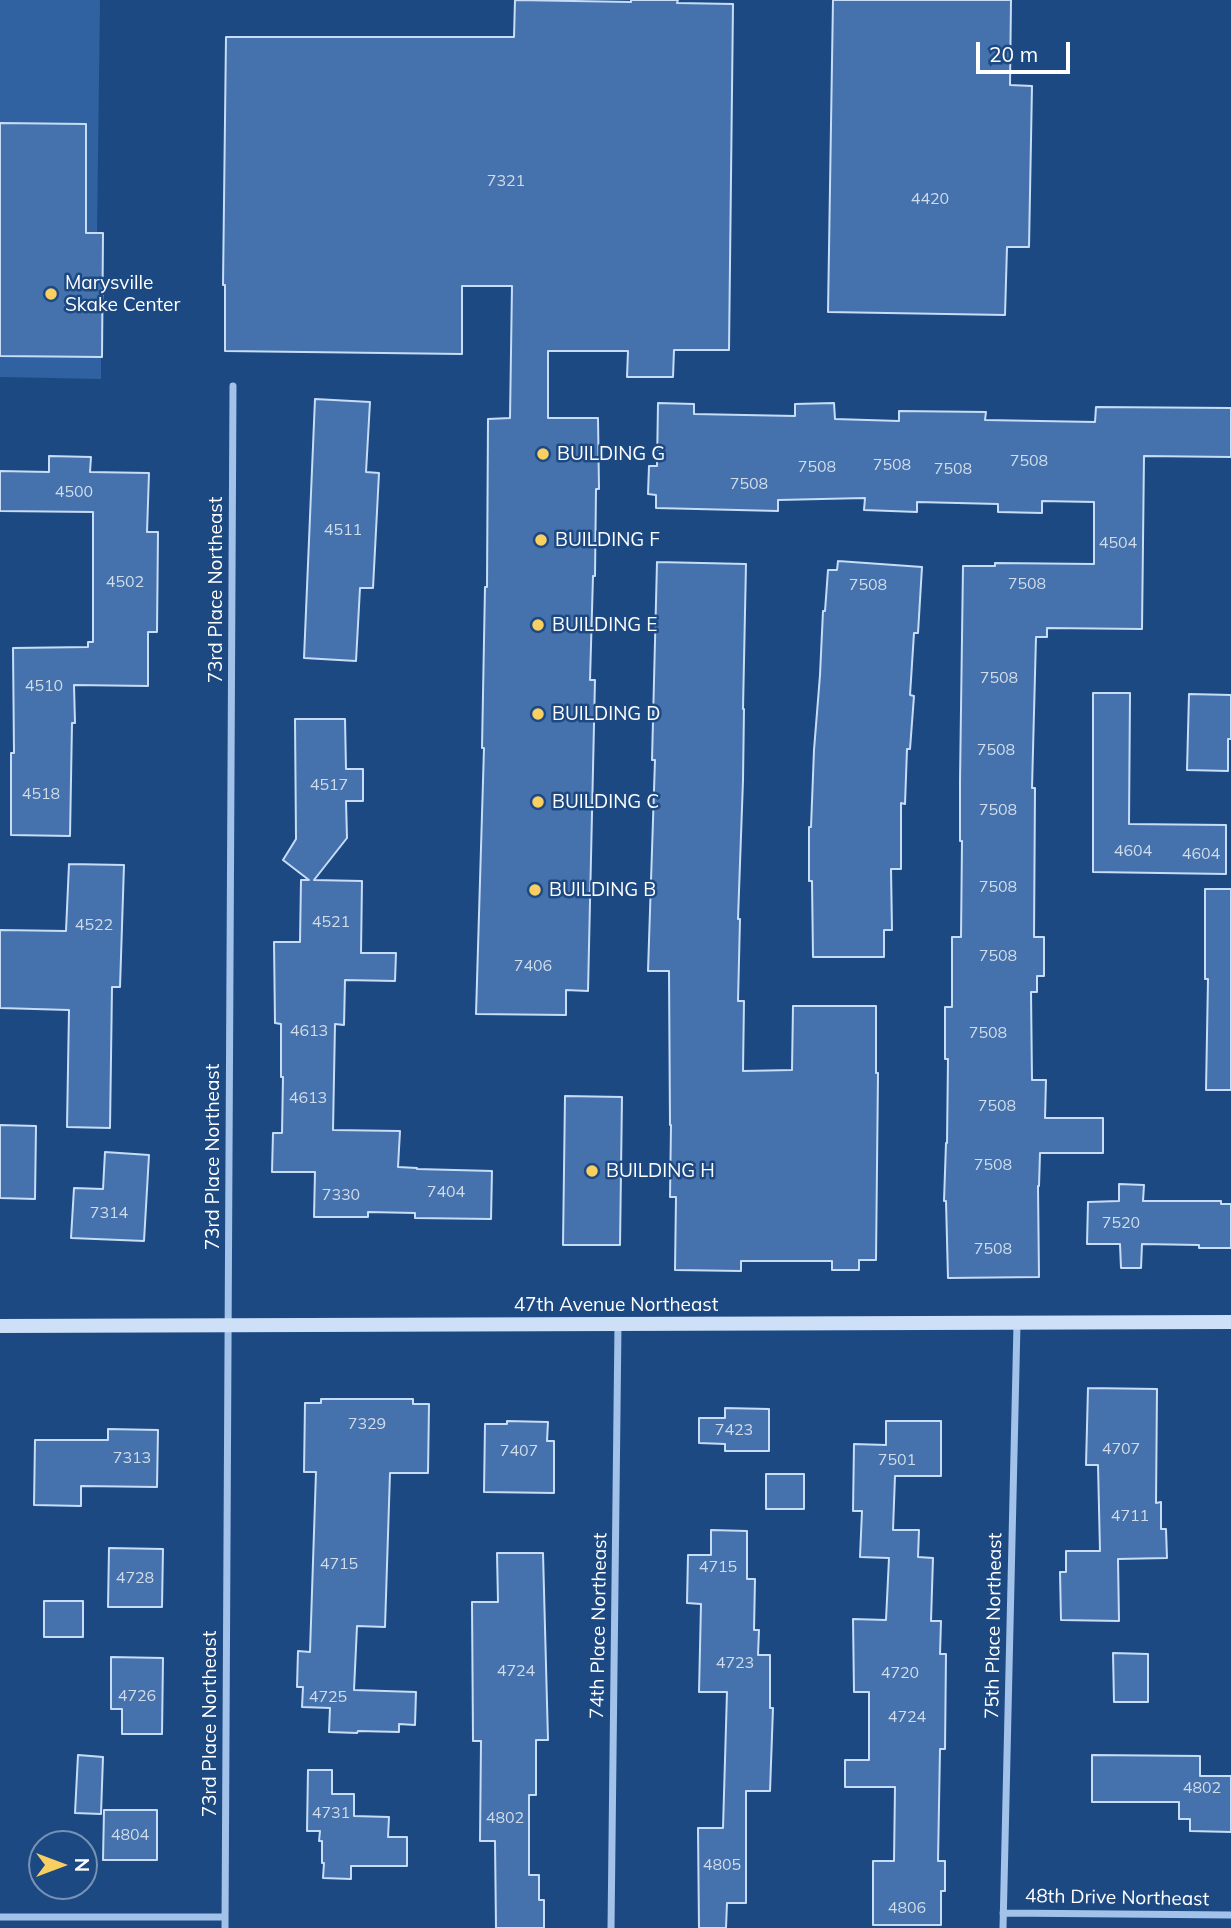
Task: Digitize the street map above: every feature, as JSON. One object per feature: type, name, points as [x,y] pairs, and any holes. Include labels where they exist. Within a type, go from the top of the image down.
[{"type":"street","name":"73rd Place Northeast","points":[[225,1928],[233,386]]},
{"type":"street","name":"47th Avenue Northeast","points":[[0,1326],[1231,1322]]},
{"type":"street","name":"75th Place Northeast","points":[[1003,1928],[1017,1324]]},
{"type":"street","name":"74th Place Northeast","points":[[611,1928],[618,1325]]},
{"type":"street","name":"48th Drive Northeast","points":[[1003,1913],[1231,1915]]},
{"type":"street","points":[[0,1917],[225,1917]]},
{"type":"shaded area","points":[[0,0],[100,0],[97,233],[86,233],[86,124],[0,123]]},
{"type":"shaded area","points":[[0,356],[101,357],[101,379],[0,377]]},
{"type":"building","points":[[515,0],[678,0],[677,3],[733,4],[729,350],[674,350],[673,377],[627,377],[628,351],[548,351],[548,418],[598,418],[599,489],[596,489],[590,680],[595,680],[588,991],[566,990],[566,1015],[476,1014],[484,748],[488,419],[510,418],[512,286],[462,286],[462,354],[225,351],[223,285],[226,37],[514,37]]},
{"type":"building","points":[[833,0],[1011,0],[1010,85],[1032,86],[1029,247],[1007,247],[1005,315],[828,312]]},
{"type":"building","name":"Marysville Skake Center","points":[[0,123],[86,124],[86,233],[103,233],[102,357],[0,356]]},
{"type":"building","points":[[315,399],[370,402],[366,472],[379,473],[373,588],[360,588],[356,661],[304,658]]},
{"type":"building","points":[[658,403],[694,404],[694,414],[795,416],[795,404],[834,403],[835,419],[899,421],[899,411],[986,412],[985,420],[1095,422],[1096,407],[1231,408],[1231,457],[1144,456],[1142,629],[1047,628],[1047,637],[1036,637],[1032,788],[1035,788],[1034,937],[1044,937],[1044,976],[1037,976],[1037,992],[1031,992],[1032,1080],[1046,1080],[1045,1118],[1103,1118],[1103,1153],[1040,1153],[1039,1277],[948,1278],[944,1201],[948,1059],[945,1059],[945,1007],[952,1007],[952,937],[961,937],[963,566],[995,566],[995,563],[1094,564],[1094,502],[1042,501],[1042,513],[998,512],[998,504],[917,502],[917,512],[864,510],[865,498],[778,500],[778,511],[656,508],[656,495],[648,494],[649,466],[657,466]]},
{"type":"building","points":[[49,456],[91,457],[90,472],[149,473],[147,532],[158,532],[157,632],[148,632],[148,686],[74,685],[70,836],[11,835],[11,753],[14,753],[13,648],[88,647],[88,642],[93,642],[93,512],[0,511],[0,471],[49,472]]},
{"type":"building","points":[[838,561],[922,567],[918,633],[914,633],[910,695],[914,696],[910,749],[907,749],[905,804],[901,803],[901,869],[891,869],[892,930],[884,930],[884,957],[813,957],[809,827],[823,611],[828,570],[837,570]]},
{"type":"building","points":[[657,562],[746,564],[738,919],[738,1001],[744,1001],[743,1071],[792,1070],[793,1006],[876,1006],[876,1260],[859,1260],[859,1270],[832,1270],[832,1261],[741,1261],[741,1271],[675,1270],[676,1197],[670,1197],[669,971],[648,971],[655,760],[652,760]]},
{"type":"building","points":[[1093,693],[1130,693],[1129,824],[1226,825],[1226,874],[1093,872]]},
{"type":"building","points":[[1189,694],[1231,695],[1228,771],[1187,770]]},
{"type":"building","points":[[295,719],[345,719],[346,769],[363,769],[363,801],[346,801],[347,838],[314,880],[362,881],[361,953],[396,953],[395,981],[345,980],[344,1025],[335,1024],[333,1130],[400,1131],[398,1167],[492,1171],[491,1219],[415,1218],[415,1213],[368,1212],[368,1217],[314,1217],[315,1172],[272,1172],[273,1133],[282,1133],[283,1077],[281,1024],[275,1023],[274,942],[300,942],[301,880],[309,880],[283,860],[296,839]]},
{"type":"building","points":[[69,864],[124,865],[120,987],[112,987],[110,1128],[67,1127],[69,1010],[0,1008],[0,930],[66,931]]},
{"type":"building","points":[[1205,889],[1231,889],[1231,1090],[1206,1090],[1208,979],[1205,979]]},
{"type":"building","name":"BUILDING H","points":[[565,1096],[622,1097],[620,1245],[563,1245]]},
{"type":"building","points":[[0,1125],[36,1126],[35,1199],[0,1198]]},
{"type":"building","points":[[105,1152],[149,1155],[144,1241],[71,1238],[74,1188],[103,1189]]},
{"type":"building","points":[[1119,1184],[1144,1185],[1143,1201],[1221,1201],[1221,1204],[1231,1204],[1231,1248],[1142,1244],[1141,1268],[1121,1268],[1120,1244],[1087,1244],[1088,1202],[1119,1201]]},
{"type":"building","points":[[1088,1388],[1157,1389],[1156,1503],[1161,1502],[1161,1529],[1166,1529],[1167,1558],[1118,1559],[1119,1621],[1061,1620],[1060,1572],[1066,1572],[1066,1551],[1100,1551],[1098,1465],[1086,1465]]},
{"type":"building","points":[[321,1399],[413,1399],[413,1404],[429,1404],[428,1473],[390,1473],[385,1627],[357,1626],[354,1690],[416,1692],[415,1725],[399,1724],[399,1732],[329,1732],[330,1708],[302,1707],[303,1687],[297,1687],[298,1651],[310,1652],[316,1472],[304,1472],[305,1403],[321,1403]]},
{"type":"building","points":[[725,1408],[769,1409],[769,1451],[725,1451],[725,1444],[699,1443],[699,1418],[725,1418]]},
{"type":"building","points":[[507,1421],[548,1422],[547,1441],[554,1441],[554,1493],[484,1492],[485,1424],[507,1424]]},
{"type":"building","points":[[886,1421],[941,1421],[941,1476],[895,1476],[893,1530],[919,1530],[918,1557],[933,1558],[931,1621],[941,1621],[940,1654],[946,1654],[945,1749],[940,1749],[938,1861],[945,1861],[945,1891],[941,1891],[941,1925],[873,1925],[873,1861],[894,1861],[895,1787],[845,1787],[845,1760],[869,1760],[869,1692],[854,1692],[853,1619],[886,1620],[889,1558],[860,1557],[862,1511],[853,1511],[854,1444],[886,1445]]},
{"type":"building","points":[[108,1429],[158,1430],[157,1487],[81,1486],[81,1506],[34,1505],[35,1440],[108,1440]]},
{"type":"building","points":[[766,1474],[804,1474],[804,1509],[766,1509]]},
{"type":"building","points":[[711,1530],[747,1531],[747,1579],[755,1579],[754,1630],[759,1630],[758,1655],[770,1655],[770,1708],[773,1708],[770,1791],[746,1791],[746,1903],[727,1903],[726,1928],[699,1928],[698,1828],[723,1828],[727,1692],[699,1692],[701,1604],[687,1603],[688,1555],[711,1555]]},
{"type":"building","points":[[109,1548],[163,1549],[162,1607],[108,1607]]},
{"type":"building","points":[[497,1553],[543,1553],[548,1740],[536,1740],[536,1795],[529,1795],[529,1875],[539,1875],[539,1900],[544,1900],[544,1928],[496,1928],[495,1841],[480,1841],[481,1741],[473,1741],[472,1602],[498,1602]]},
{"type":"building","points":[[44,1601],[83,1601],[83,1637],[44,1637]]},
{"type":"building","points":[[1113,1653],[1148,1654],[1148,1702],[1114,1702]]},
{"type":"building","points":[[111,1657],[163,1658],[162,1734],[122,1734],[122,1709],[111,1709]]},
{"type":"building","points":[[78,1755],[103,1757],[101,1814],[75,1813]]},
{"type":"building","points":[[1092,1755],[1200,1756],[1200,1776],[1231,1776],[1231,1832],[1190,1831],[1190,1819],[1179,1819],[1179,1802],[1092,1802]]},
{"type":"building","points":[[308,1770],[332,1770],[332,1794],[354,1794],[354,1816],[389,1817],[388,1837],[407,1837],[407,1866],[351,1866],[351,1879],[323,1878],[320,1831],[307,1831]]},
{"type":"building","points":[[104,1810],[157,1810],[157,1860],[103,1860]]},
{"type":"place","name":"Marysville Skake Center","points":[[51,294]]},
{"type":"place","name":"BUILDING G","points":[[543,454]]},
{"type":"place","name":"BUILDING F","points":[[541,540]]},
{"type":"place","name":"BUILDING E","points":[[538,625]]},
{"type":"place","name":"BUILDING D","points":[[538,714]]},
{"type":"place","name":"BUILDING C","points":[[538,802]]},
{"type":"place","name":"BUILDING B","points":[[535,890]]},
{"type":"place","name":"BUILDING H","points":[[592,1171]]}]
